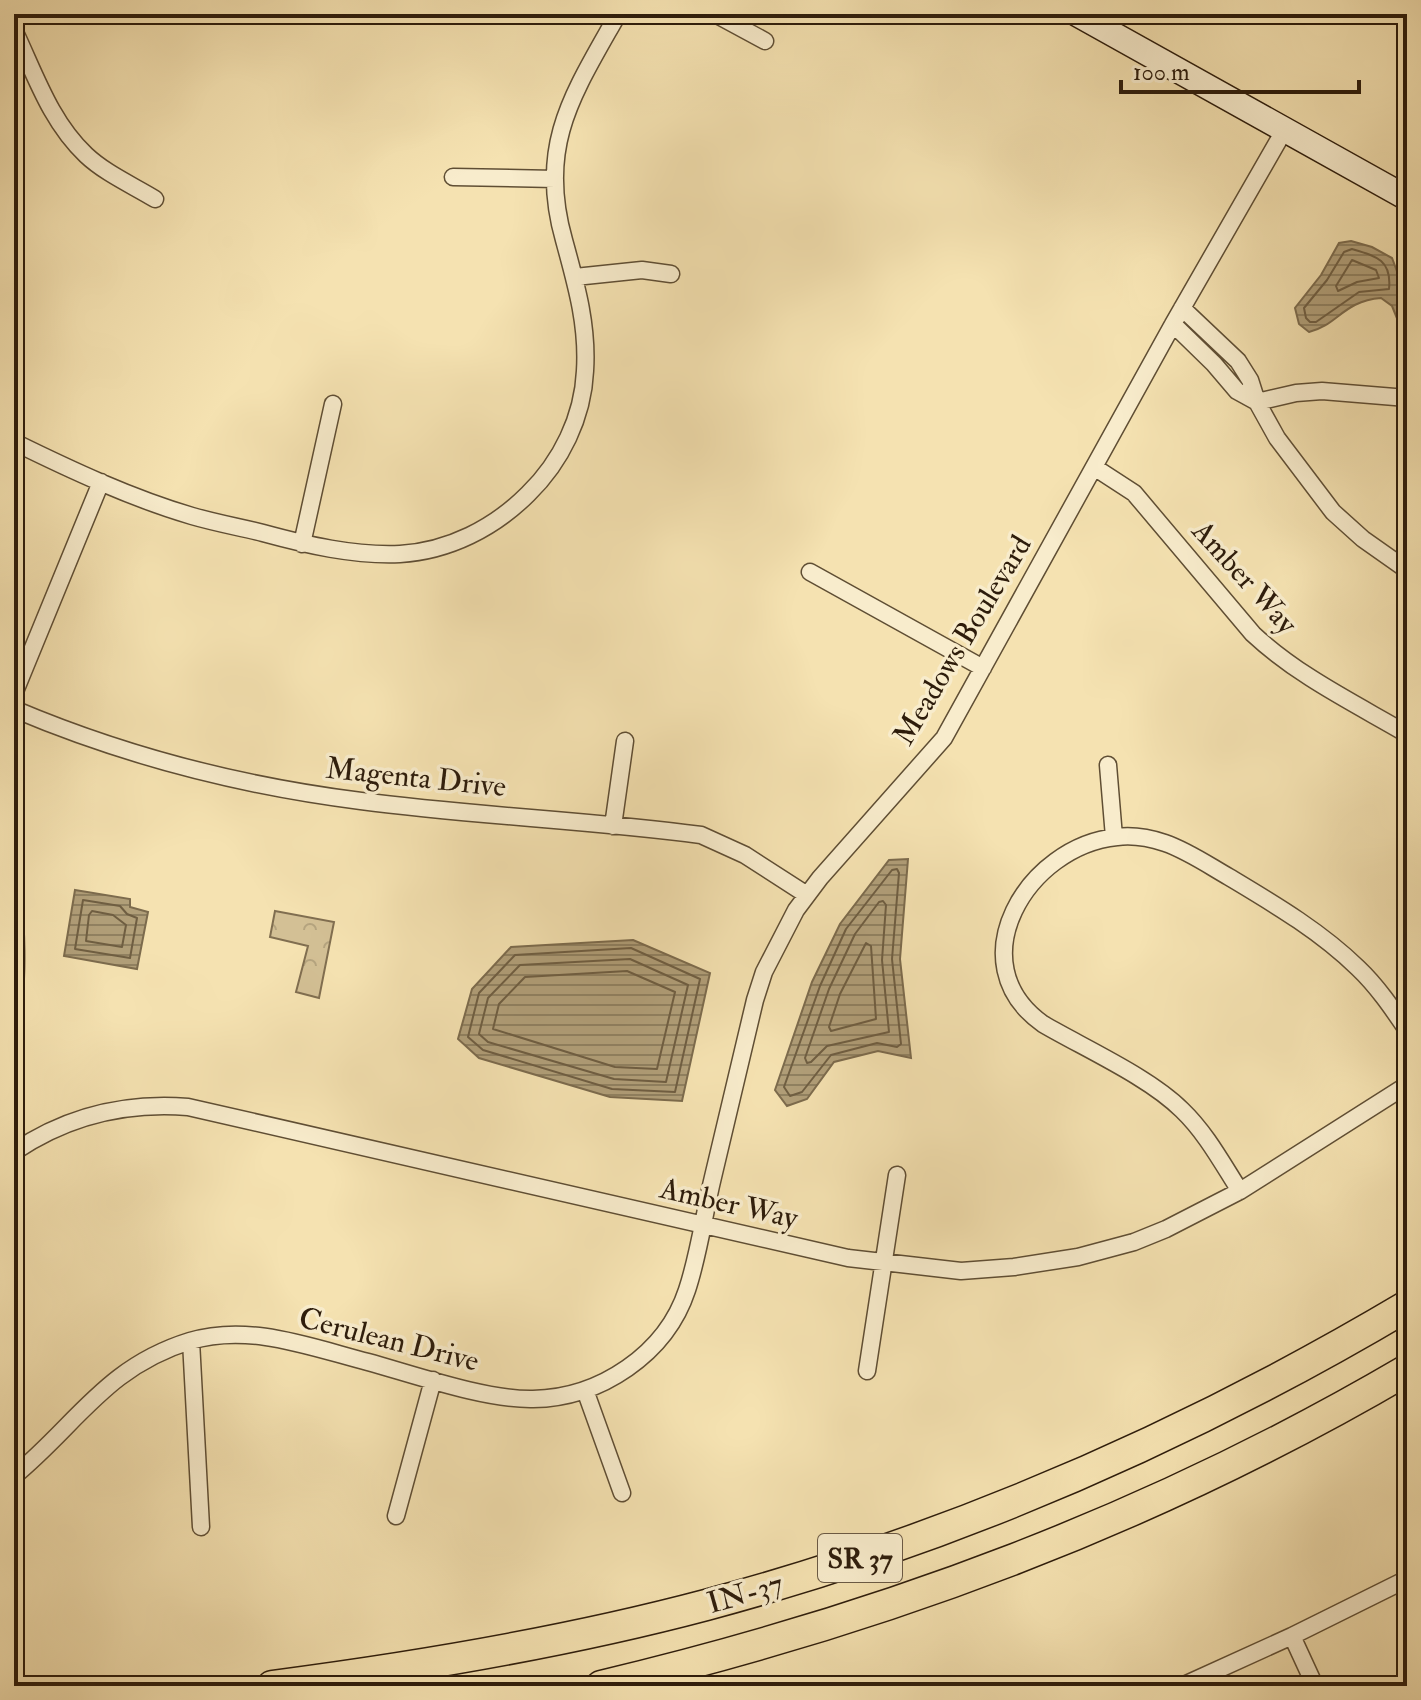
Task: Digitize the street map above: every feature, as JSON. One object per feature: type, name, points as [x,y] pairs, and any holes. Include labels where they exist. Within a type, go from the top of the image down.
[{"type":"highway","name":"IN-37","points":[[272,1686],[453,1660],[595,1632],[720,1601],[870,1555],[1083,1473],[1265,1386],[1407,1306]]},
{"type":"highway","name":"IN-37","points":[[601,1686],[776,1642],[993,1568],[1202,1479],[1307,1426],[1407,1370]]},
{"type":"street","points":[[14,442],[101,482],[191,516],[302,544],[400,554],[433,549],[467,538],[491,525],[515,507],[552,466],[574,424],[581,402],[585,335],[575,277],[558,215],[555,179],[558,138],[568,106],[618,14]]},
{"type":"street","points":[[715,14],[765,41]]},
{"type":"street","points":[[1077,14],[1407,198]]},
{"type":"street","points":[[14,30],[48,105],[66,133],[88,157],[155,199]]},
{"type":"street","name":"Meadows Boulevard","points":[[702,1225],[764,972],[778,941],[807,895],[944,738],[1173,324],[1285,129]]},
{"type":"street","points":[[453,177],[555,179]]},
{"type":"street","points":[[575,277],[642,270],[671,274]]},
{"type":"street","points":[[1182,308],[1238,361],[1277,438],[1333,512],[1363,539],[1407,570]]},
{"type":"street","points":[[1173,324],[1237,391],[1257,402],[1322,391],[1407,398]]},
{"type":"street","points":[[302,544],[333,404]]},
{"type":"street","name":"Amber Way","points":[[1094,467],[1134,493],[1253,634],[1271,651],[1290,666],[1407,734]]},
{"type":"street","points":[[14,694],[101,482]]},
{"type":"street","points":[[810,572],[983,668]]},
{"type":"street","name":"Magenta Drive","points":[[14,709],[64,730],[151,758],[274,787],[361,801],[701,835],[745,855],[807,895]]},
{"type":"street","points":[[613,826],[625,741]]},
{"type":"street","points":[[1108,765],[1114,837]]},
{"type":"street","points":[[1240,1191],[1209,1142],[1181,1109],[1156,1089],[1029,1014],[1010,987],[1004,956],[1006,939],[1018,903],[1042,869],[1063,853],[1083,844],[1114,837],[1139,837],[1180,849],[1288,912],[1359,969],[1407,1030]]},
{"type":"street","name":"Amber Way","points":[[14,1152],[81,1117],[138,1106],[188,1107],[848,1258],[961,1271],[1078,1257],[1134,1242],[1166,1229],[1240,1191],[1407,1085]]},
{"type":"street","points":[[867,1371],[897,1175]]},
{"type":"street","name":"Cerulean Drive","points":[[14,1476],[120,1375],[151,1355],[217,1335],[255,1335],[290,1342],[491,1394],[534,1399],[585,1390],[609,1380],[628,1367],[665,1331],[687,1290],[702,1225]]},
{"type":"street","points":[[191,1341],[201,1527]]},
{"type":"street","points":[[396,1516],[433,1380]]},
{"type":"street","points":[[585,1390],[622,1493]]},
{"type":"street","points":[[1182,1686],[1407,1579]]},
{"type":"street","points":[[1292,1636],[1315,1686]]},
{"type":"green space","points":[[275,911],[334,922],[319,998],[296,992],[308,946],[270,937]]},
{"type":"water","points":[[1351,241],[1372,247],[1392,258],[1398,274],[1397,295],[1407,317],[1407,357],[1399,345],[1403,333],[1392,306],[1381,298],[1349,308],[1319,329],[1309,332],[1299,324],[1295,308],[1321,275],[1339,243]]},
{"type":"water","points":[[908,859],[900,959],[911,1058],[878,1051],[834,1062],[807,1099],[787,1106],[775,1090],[812,982],[840,924],[889,860]]},
{"type":"water","points":[[14,871],[21,902],[24,975],[19,1015],[14,1026]]},
{"type":"water","points":[[75,890],[130,899],[130,907],[148,912],[137,969],[64,956]]},
{"type":"water","points":[[633,940],[710,973],[682,1101],[610,1097],[479,1058],[458,1039],[472,989],[511,947]]}]
